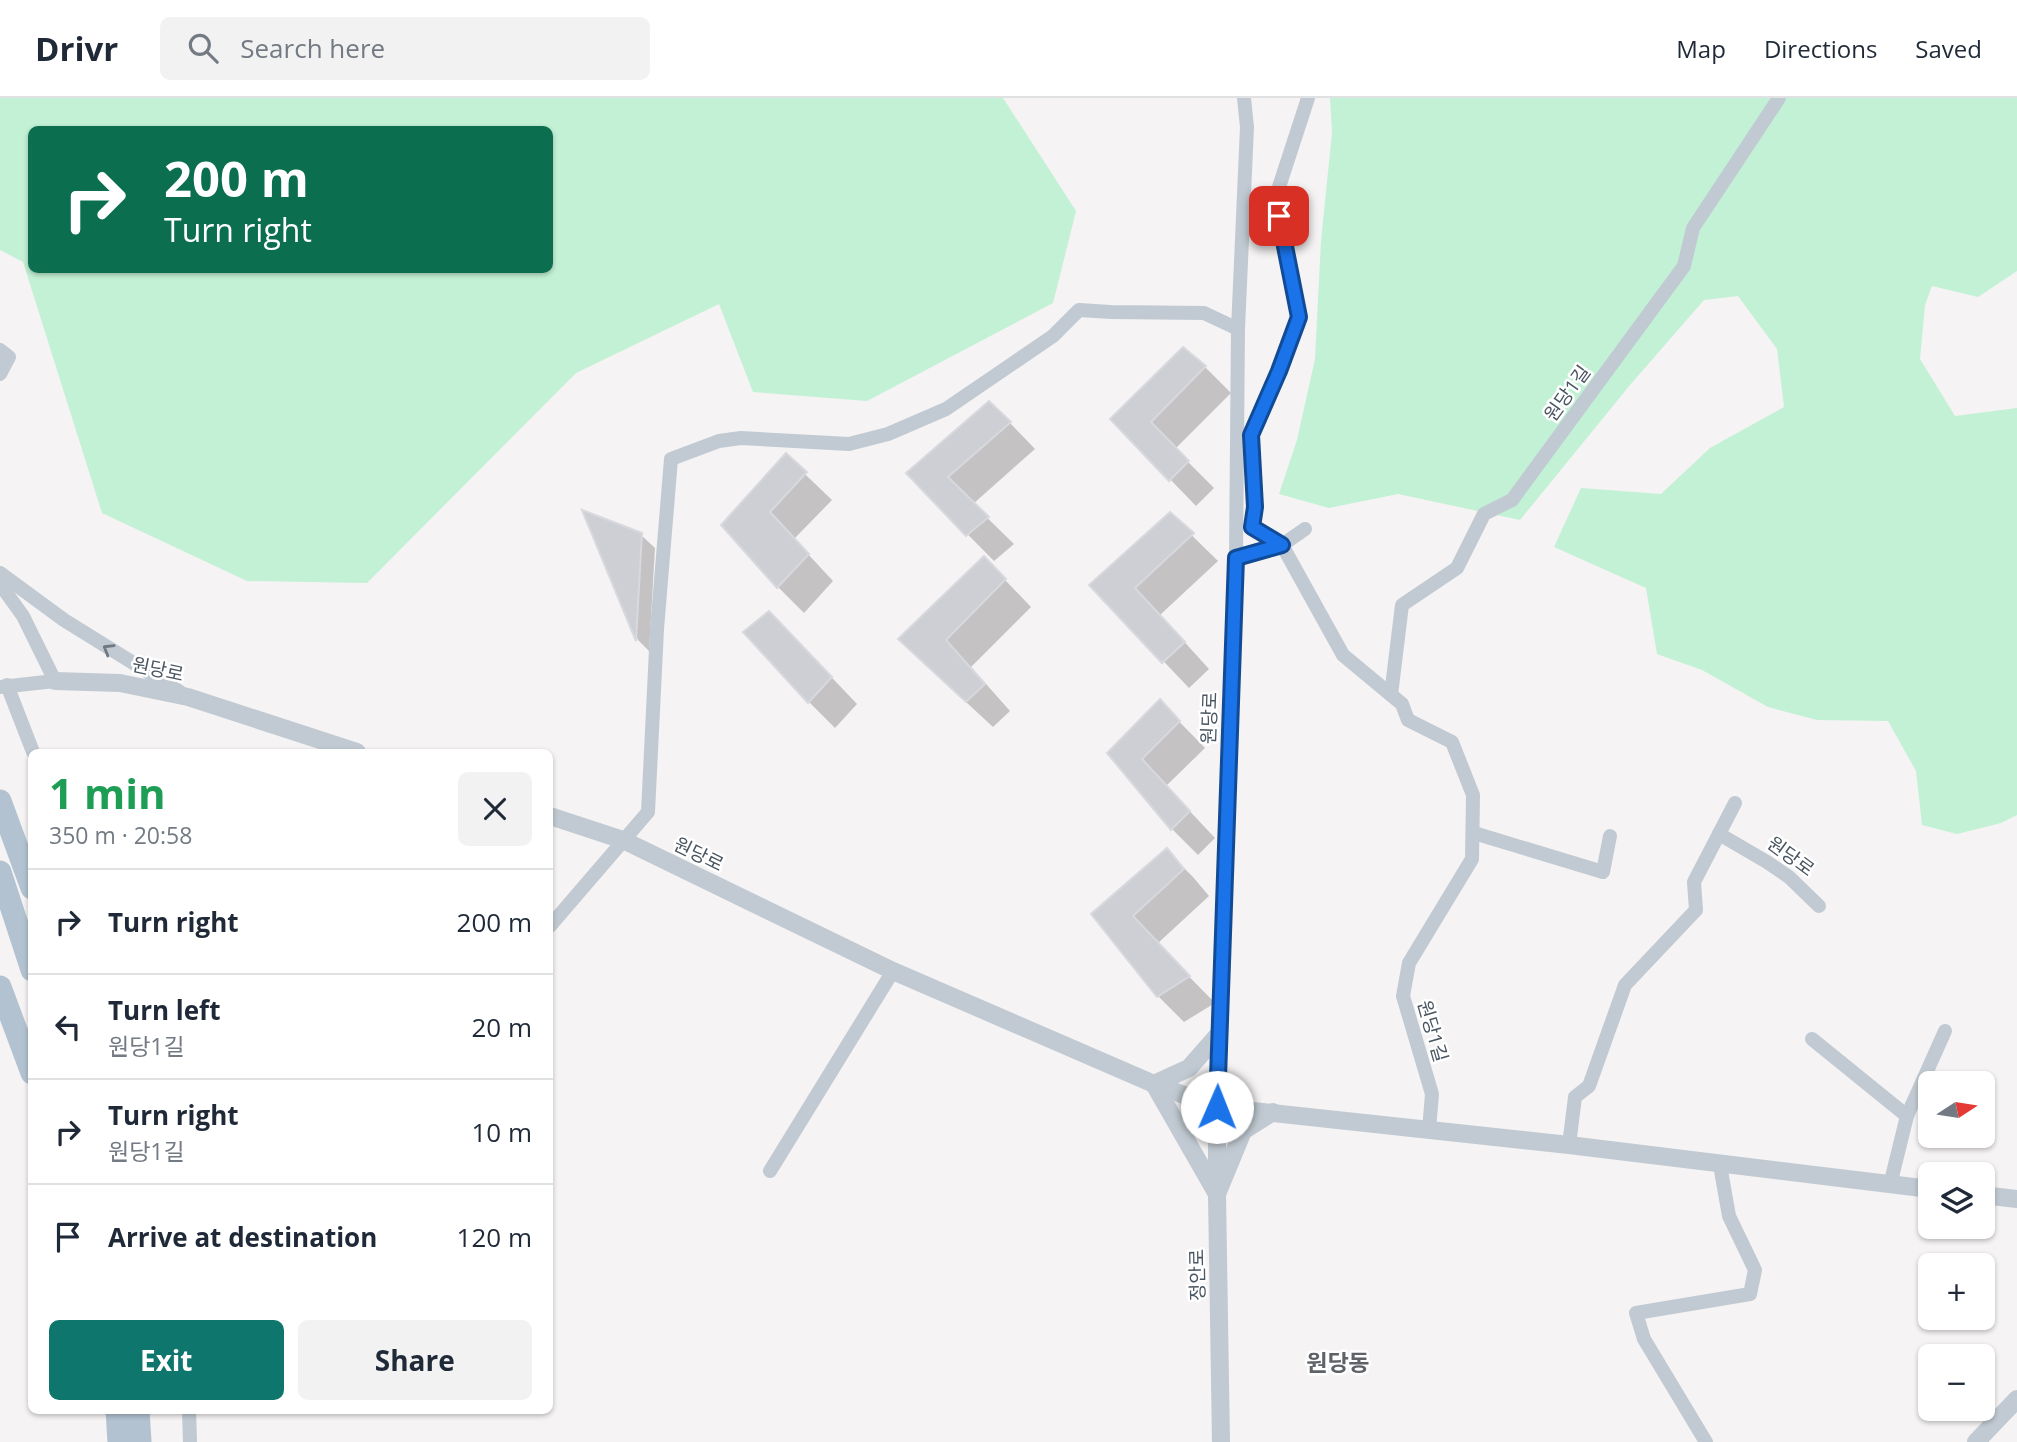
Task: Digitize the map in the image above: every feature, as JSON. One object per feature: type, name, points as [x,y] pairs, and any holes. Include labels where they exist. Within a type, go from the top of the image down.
[{"type":"main road","points":[[0,800],[28,877]]},
{"type":"main road","points":[[0,872],[28,958]]},
{"type":"main road","points":[[0,987],[28,1062]]},
{"type":"main road","points":[[117,1414],[119,1442]]},
{"type":"main road","points":[[138,1414],[140,1442]]},
{"type":"street","name":"원당로","points":[[1217,1107],[1236,558],[1238,329],[1247,127],[1244,98]]},
{"type":"street","points":[[1282,545],[1252,527],[1255,507],[1251,435],[1299,317],[1279,216],[1279,187],[1308,98]]},
{"type":"street","name":"원당1길","points":[[1391,695],[1402,605],[1457,568],[1484,514],[1512,500],[1684,266],[1693,228],[1779,98]]},
{"type":"street","points":[[553,923],[648,812],[657,629],[671,459],[719,441],[741,438],[849,444],[888,435],[946,409],[1053,336],[1079,310],[1205,313],[1238,329]]},
{"type":"street","points":[[0,350],[9,357],[0,374]]},
{"type":"street","points":[[1236,558],[1282,545],[1305,529]]},
{"type":"street","name":"원당1길","points":[[1282,545],[1343,655],[1402,704],[1408,720],[1452,742],[1473,795],[1472,859],[1409,963],[1403,996],[1432,1094],[1429,1130]]},
{"type":"street","points":[[0,573],[64,620],[188,697]]},
{"type":"street","points":[[0,584],[23,616],[55,681],[4,686],[32,749]]},
{"type":"street","name":"원당로","points":[[55,681],[120,683],[188,697],[348,749]]},
{"type":"street","points":[[1569,1145],[1575,1097],[1588,1086],[1625,985],[1696,910],[1694,882],[1735,803]]},
{"type":"street","name":"원당로","points":[[553,817],[623,841],[893,971],[1154,1084],[1217,1107],[1569,1145],[1918,1188]]},
{"type":"street","points":[[1474,834],[1603,872],[1610,836]]},
{"type":"street","name":"원당로","points":[[1719,834],[1789,877],[1819,906]]},
{"type":"street","points":[[770,1171],[893,971]]},
{"type":"street","points":[[1890,1185],[1907,1116],[1944,1031]]},
{"type":"street","points":[[1217,1194],[1154,1084],[1189,1068],[1218,1035]]},
{"type":"street","points":[[1812,1039],[1907,1116]]},
{"type":"street","name":"정안로","points":[[1217,1107],[1221,1442]]},
{"type":"street","points":[[1217,1194],[1243,1131],[1273,1112]]},
{"type":"street","points":[[1706,1442],[1644,1339],[1636,1313],[1750,1294],[1755,1270],[1729,1216],[1720,1165]]},
{"type":"street","points":[[1995,1196],[2017,1199]]},
{"type":"street","points":[[1976,1442],[2017,1399]]},
{"type":"street","points":[[189,1414],[190,1442]]},
{"type":"green space","points":[[0,98],[1003,98],[1076,211],[1053,303],[867,401],[753,392],[719,304],[576,373],[367,583],[247,581],[102,513],[23,262],[0,250]]},
{"type":"green space","points":[[1330,98],[2017,98],[2017,271],[1978,297],[1932,286],[1925,305],[1920,359],[1955,416],[2017,408],[2017,815],[2001,823],[1957,834],[1922,825],[1916,771],[1888,721],[1817,720],[1768,707],[1702,670],[1657,654],[1646,588],[1554,547],[1581,488],[1661,494],[1710,448],[1784,407],[1777,349],[1738,296],[1704,300],[1630,385],[1520,520],[1398,494],[1329,508],[1279,494],[1297,440],[1315,359],[1321,241],[1332,133]]},
{"type":"building","points":[[1183,347],[1206,366],[1151,422],[1189,461],[1169,481],[1110,419]]},
{"type":"building","points":[[989,401],[1011,422],[948,477],[989,517],[966,536],[906,473]]},
{"type":"building","points":[[786,453],[807,472],[770,512],[809,554],[777,588],[721,525]]},
{"type":"building","points":[[582,510],[642,533],[636,641]]},
{"type":"building","points":[[1170,512],[1194,533],[1135,588],[1185,642],[1162,663],[1089,585]]},
{"type":"building","points":[[984,556],[1006,579],[946,640],[985,684],[966,702],[898,639]]},
{"type":"building","points":[[769,611],[832,677],[808,703],[743,632]]},
{"type":"building","points":[[1160,699],[1180,721],[1142,759],[1190,811],[1171,830],[1107,753]]},
{"type":"building","points":[[1167,848],[1184,869],[1133,916],[1190,976],[1157,997],[1091,914]]},
{"type":"district","name":"원당동","points":[[1338,1362]]},
{"type":"route","points":[[1217,1107],[1236,558],[1282,545],[1252,527],[1255,507],[1251,435],[1299,317],[1279,216]]}]
